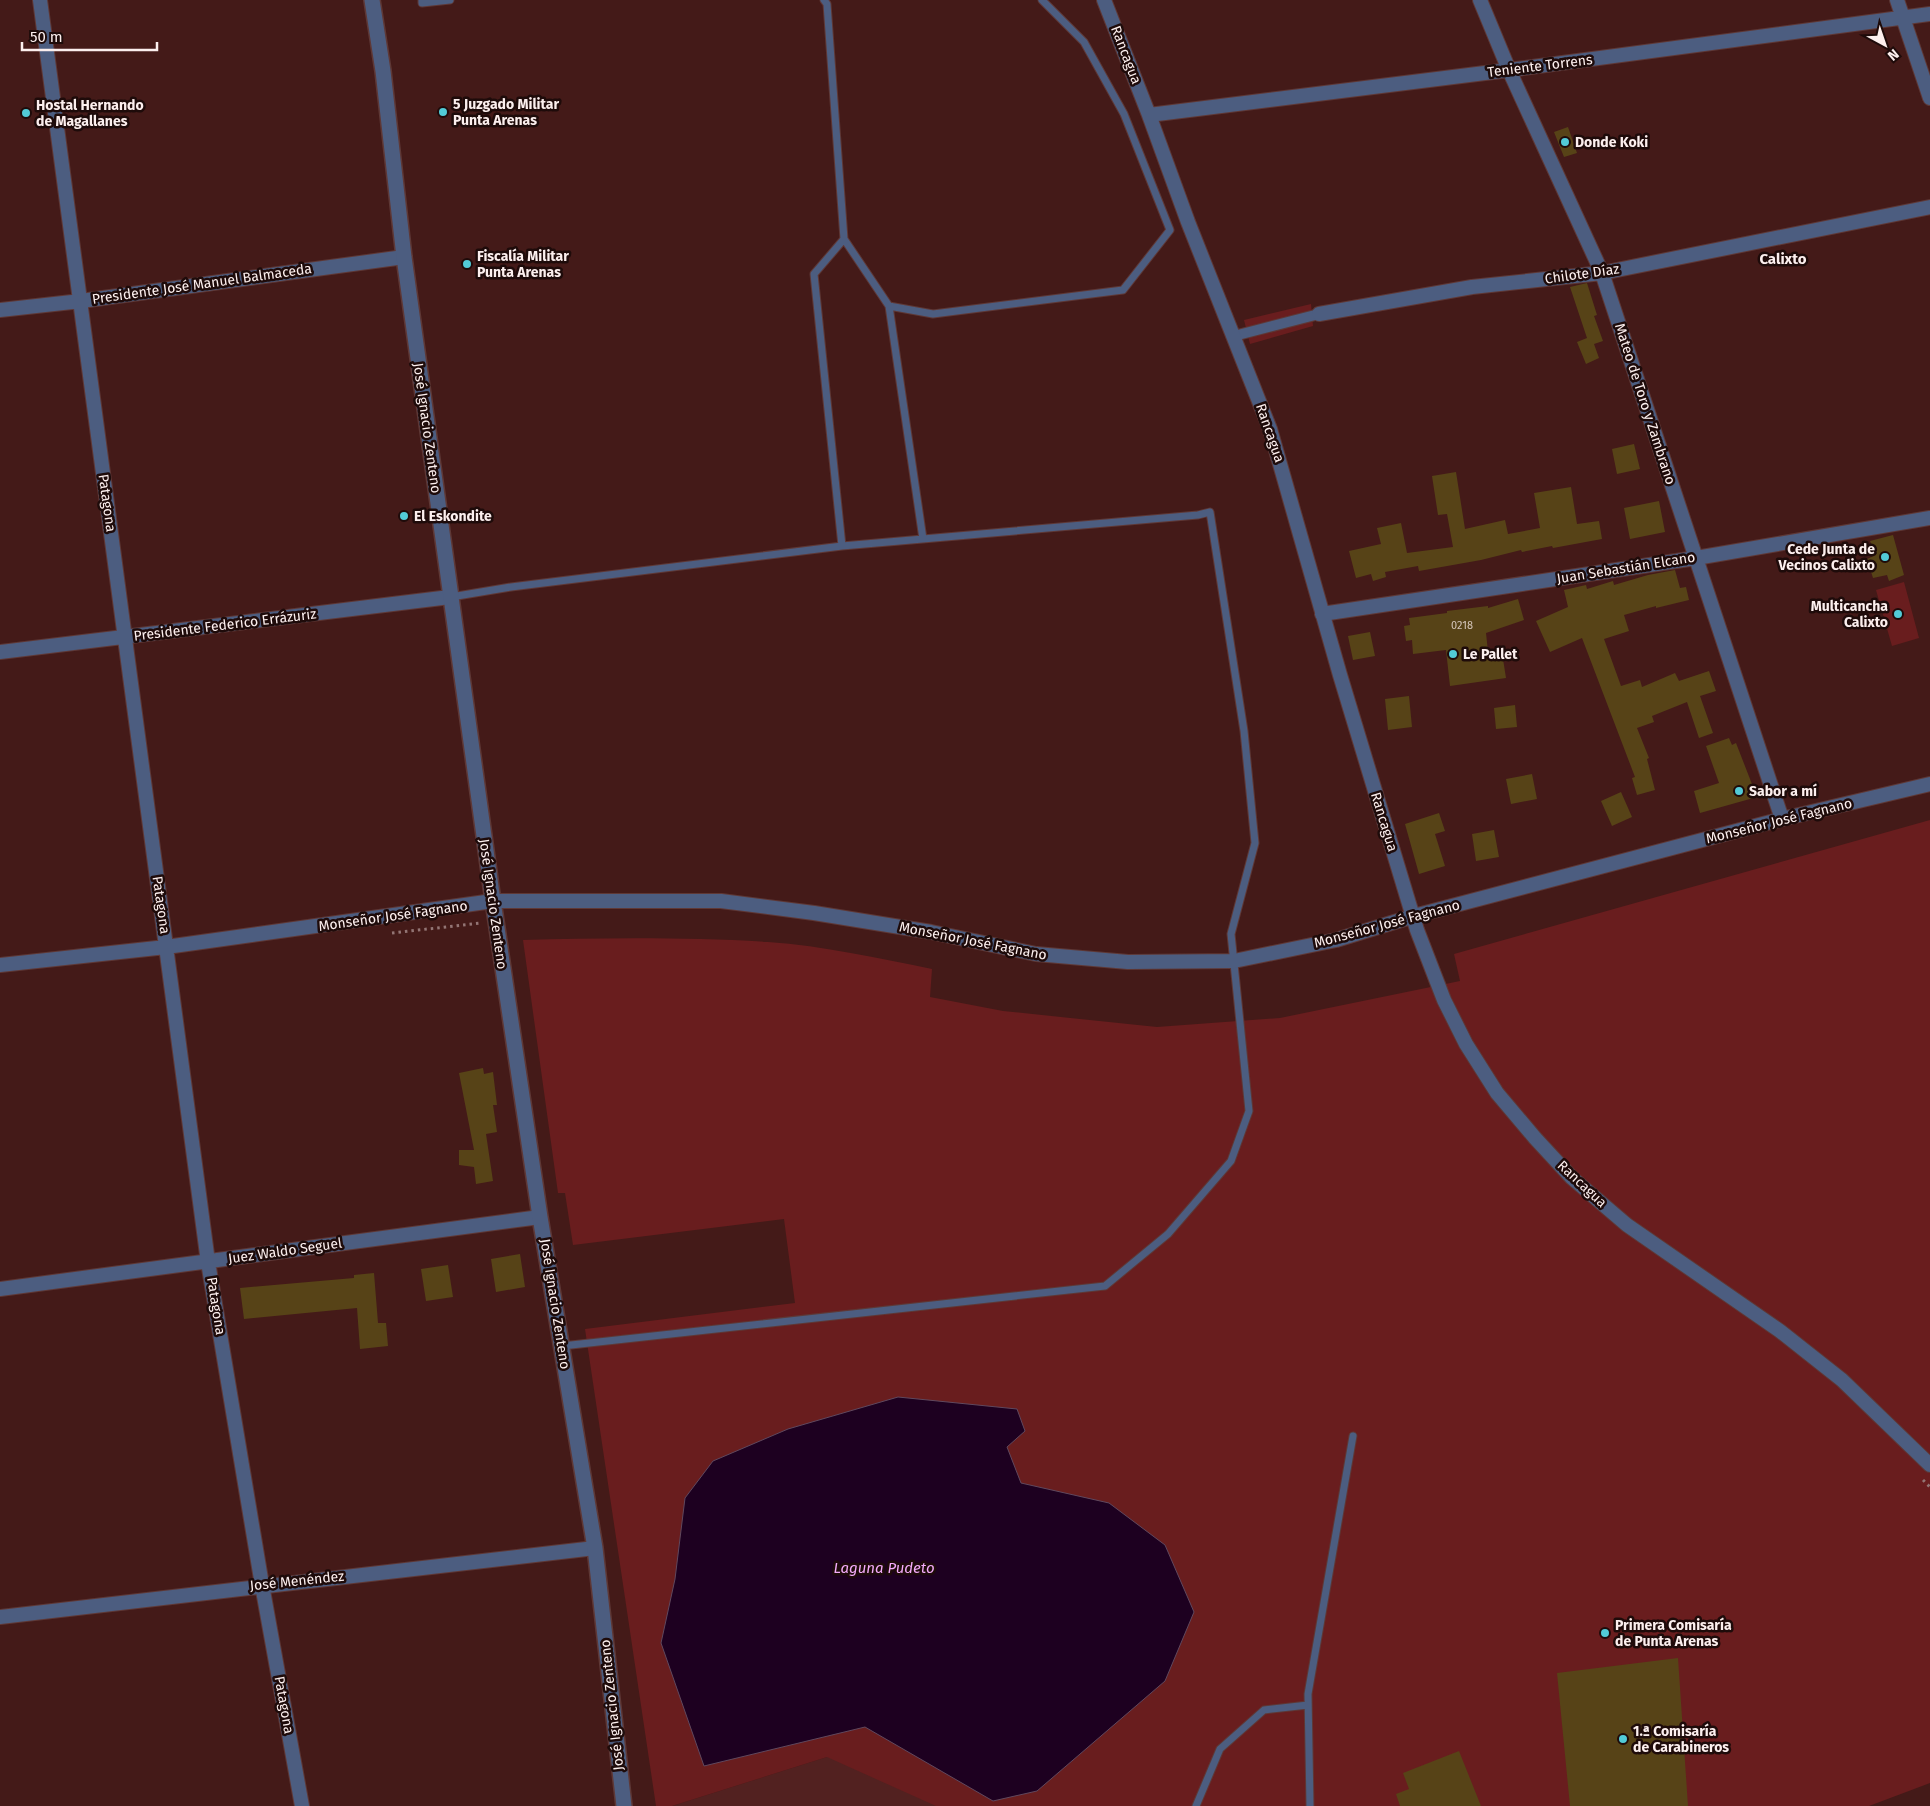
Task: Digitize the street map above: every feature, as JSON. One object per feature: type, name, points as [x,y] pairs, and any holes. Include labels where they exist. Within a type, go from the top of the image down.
[{"type":"street","name":"Patagona","points":[[40,0],[208,1262],[262,1585],[302,1806]]},
{"type":"street","name":"José Ignacio Zenteno","points":[[372,0],[383,71],[404,256],[493,902],[540,1216],[595,1548],[624,1806]]},
{"type":"street","name":"Rancagua","points":[[1104,0],[1188,222],[1270,429],[1322,614],[1414,916],[1444,1000],[1466,1044],[1498,1093],[1535,1138],[1572,1178],[1627,1224],[1780,1331],[1842,1380],[1930,1465]]},
{"type":"street","name":"Mateo de Toro y Zambrano","points":[[1480,0],[1509,70],[1602,273],[1782,819]]},
{"type":"street","points":[[1896,0],[1930,98]]},
{"type":"street","name":"Teniente Torrens","points":[[1149,115],[1509,70],[1930,14]]},
{"type":"street","name":"Chilote Díaz","points":[[1234,336],[1319,314],[1472,287],[1602,273],[1930,207]]},
{"type":"street","name":"Presidente José Manuel Balmaceda","points":[[0,310],[81,301],[404,256]]},
{"type":"street","name":"Juan Sebastián Elcano","points":[[1322,614],[1696,558],[1930,518]]},
{"type":"street","name":"Presidente Federico Errázuriz","points":[[0,652],[450,597]]},
{"type":"street","name":"Monseñor José Fagnano","points":[[0,965],[166,947],[493,902],[722,901],[814,913],[931,932],[1036,954],[1128,962],[1234,961],[1336,940],[1414,916],[1782,819],[1930,784]]},
{"type":"street","name":"Juez Waldo Seguel","points":[[0,1289],[540,1216]]},
{"type":"street","name":"José Menéndez","points":[[0,1617],[262,1585],[595,1548]]},
{"type":"lane","points":[[422,0],[422,3],[450,0]]},
{"type":"lane","points":[[824,0],[826,4],[844,238],[889,306],[923,539]]},
{"type":"lane","points":[[889,306],[933,314],[1123,290],[1170,230],[1124,114],[1084,42],[1042,0]]},
{"type":"lane","points":[[842,546],[814,274],[844,238]]},
{"type":"lane","points":[[450,597],[511,587],[842,546],[1198,515],[1210,512],[1244,732],[1255,843],[1231,934],[1249,1111],[1231,1161],[1168,1234],[1106,1286],[562,1346]]},
{"type":"lane","points":[[1310,1806],[1308,1704],[1353,1436]]},
{"type":"lane","points":[[1196,1806],[1220,1749],[1264,1710],[1308,1704]]},
{"type":"shaded area","points":[[1311,304],[1313,326],[1250,344],[1244,320]]},
{"type":"shaded area","name":"Multicancha Calixto","points":[[1904,582],[1919,638],[1892,646],[1876,590]]},
{"type":"shaded area","points":[[1930,820],[1930,1783],[1869,1806],[936,1806],[827,1757],[672,1806],[656,1806],[585,1329],[795,1303],[784,1219],[573,1245],[565,1193],[558,1193],[523,940],[614,938],[738,940],[810,946],[932,969],[930,997],[1003,1011],[1157,1027],[1280,1018],[1460,981],[1454,954]]},
{"type":"shaded area","points":[[849,1750],[948,1806],[672,1806]]},
{"type":"water","name":"Laguna Pudeto","points":[[898,1397],[1017,1409],[1025,1431],[1007,1447],[1021,1483],[1109,1503],[1165,1545],[1194,1612],[1165,1681],[1037,1791],[993,1801],[865,1727],[704,1766],[661,1643],[675,1579],[685,1498],[713,1461],[788,1429]]},
{"type":"building","name":"Donde Koki","points":[[1568,127],[1577,153],[1564,157],[1554,132]]},
{"type":"building","points":[[1587,283],[1597,315],[1594,316],[1603,341],[1594,344],[1599,358],[1586,364],[1577,342],[1587,338],[1570,287]]},
{"type":"building","points":[[1634,444],[1640,469],[1617,474],[1612,449]]},
{"type":"building","points":[[1456,472],[1465,529],[1505,520],[1508,534],[1540,528],[1534,493],[1571,487],[1577,524],[1599,521],[1602,539],[1553,548],[1552,546],[1522,552],[1521,550],[1481,560],[1419,571],[1418,566],[1385,572],[1386,577],[1373,581],[1371,574],[1356,578],[1349,551],[1381,544],[1377,528],[1401,523],[1407,553],[1453,547],[1447,514],[1438,515],[1432,476]]},
{"type":"building","points":[[1659,501],[1665,532],[1630,539],[1624,508]]},
{"type":"building","name":"Cede Junta de Vecinos Calixto","points":[[1893,535],[1904,575],[1889,581],[1887,575],[1873,578],[1867,559],[1876,555],[1870,541]]},
{"type":"building","points":[[1675,570],[1680,588],[1686,587],[1689,600],[1656,608],[1656,606],[1624,615],[1629,631],[1604,639],[1621,686],[1640,680],[1642,687],[1675,673],[1679,681],[1709,671],[1716,691],[1700,696],[1713,733],[1699,738],[1687,702],[1652,716],[1654,722],[1637,728],[1649,758],[1647,759],[1655,790],[1637,795],[1632,778],[1635,777],[1582,638],[1550,652],[1536,621],[1568,607],[1564,590],[1586,585],[1587,589],[1613,581],[1614,585],[1648,575]]},
{"type":"building","points":[[1518,599],[1524,620],[1486,633],[1489,661],[1503,659],[1506,678],[1450,686],[1446,650],[1413,654],[1412,640],[1406,641],[1404,626],[1410,625],[1409,618],[1447,613],[1447,611],[1488,606],[1488,608]]},
{"type":"building","points":[[1370,632],[1375,656],[1353,660],[1348,636]]},
{"type":"building","points":[[1409,696],[1412,727],[1388,730],[1385,699]]},
{"type":"building","points":[[1515,705],[1517,727],[1496,729],[1494,708]]},
{"type":"building","points":[[1729,738],[1732,745],[1736,743],[1757,797],[1700,813],[1694,791],[1719,783],[1706,746]]},
{"type":"building","points":[[1532,774],[1537,799],[1511,804],[1506,779]]},
{"type":"building","points":[[1621,792],[1632,817],[1612,826],[1601,801]]},
{"type":"building","points":[[1439,813],[1445,831],[1435,834],[1445,866],[1419,874],[1405,824]]},
{"type":"building","points":[[1494,830],[1499,857],[1476,861],[1472,834]]},
{"type":"building","points":[[483,1068],[484,1074],[493,1072],[497,1105],[493,1105],[497,1132],[486,1134],[493,1181],[476,1184],[474,1167],[459,1165],[459,1150],[474,1150],[459,1073]]},
{"type":"building","points":[[520,1254],[525,1287],[496,1292],[491,1259]]},
{"type":"building","points":[[448,1265],[453,1297],[426,1301],[421,1269]]},
{"type":"building","points":[[374,1273],[378,1323],[386,1323],[388,1346],[360,1349],[357,1308],[244,1319],[240,1288],[354,1278],[354,1275]]},
{"type":"building","name":"1.ª Comisaría de Carabineros","points":[[1678,1658],[1688,1806],[1570,1806],[1557,1673]]},
{"type":"building","points":[[1459,1751],[1481,1806],[1400,1806],[1396,1794],[1409,1789],[1403,1773]]},
{"type":"place","name":"5 Juzgado Militar Punta Arenas","points":[[443,112]]},
{"type":"place","name":"Hostal Hernando de Magallanes","points":[[26,113]]},
{"type":"place","name":"Donde Koki","points":[[1565,142]]},
{"type":"place","name":"Fiscalía Militar Punta Arenas","points":[[467,264]]},
{"type":"place","name":"El Eskondite","points":[[404,516]]},
{"type":"place","name":"Cede Junta de Vecinos Calixto","points":[[1885,557]]},
{"type":"place","name":"Multicancha Calixto","points":[[1898,614]]},
{"type":"place","name":"Le Pallet","points":[[1453,654]]},
{"type":"place","name":"Sabor a mí","points":[[1739,791]]},
{"type":"place","name":"Primera Comisaría de Punta Arenas","points":[[1605,1633]]},
{"type":"place","name":"1.ª Comisaría de Carabineros","points":[[1623,1739]]},
{"type":"district","name":"Calixto","points":[[1783,259]]}]
